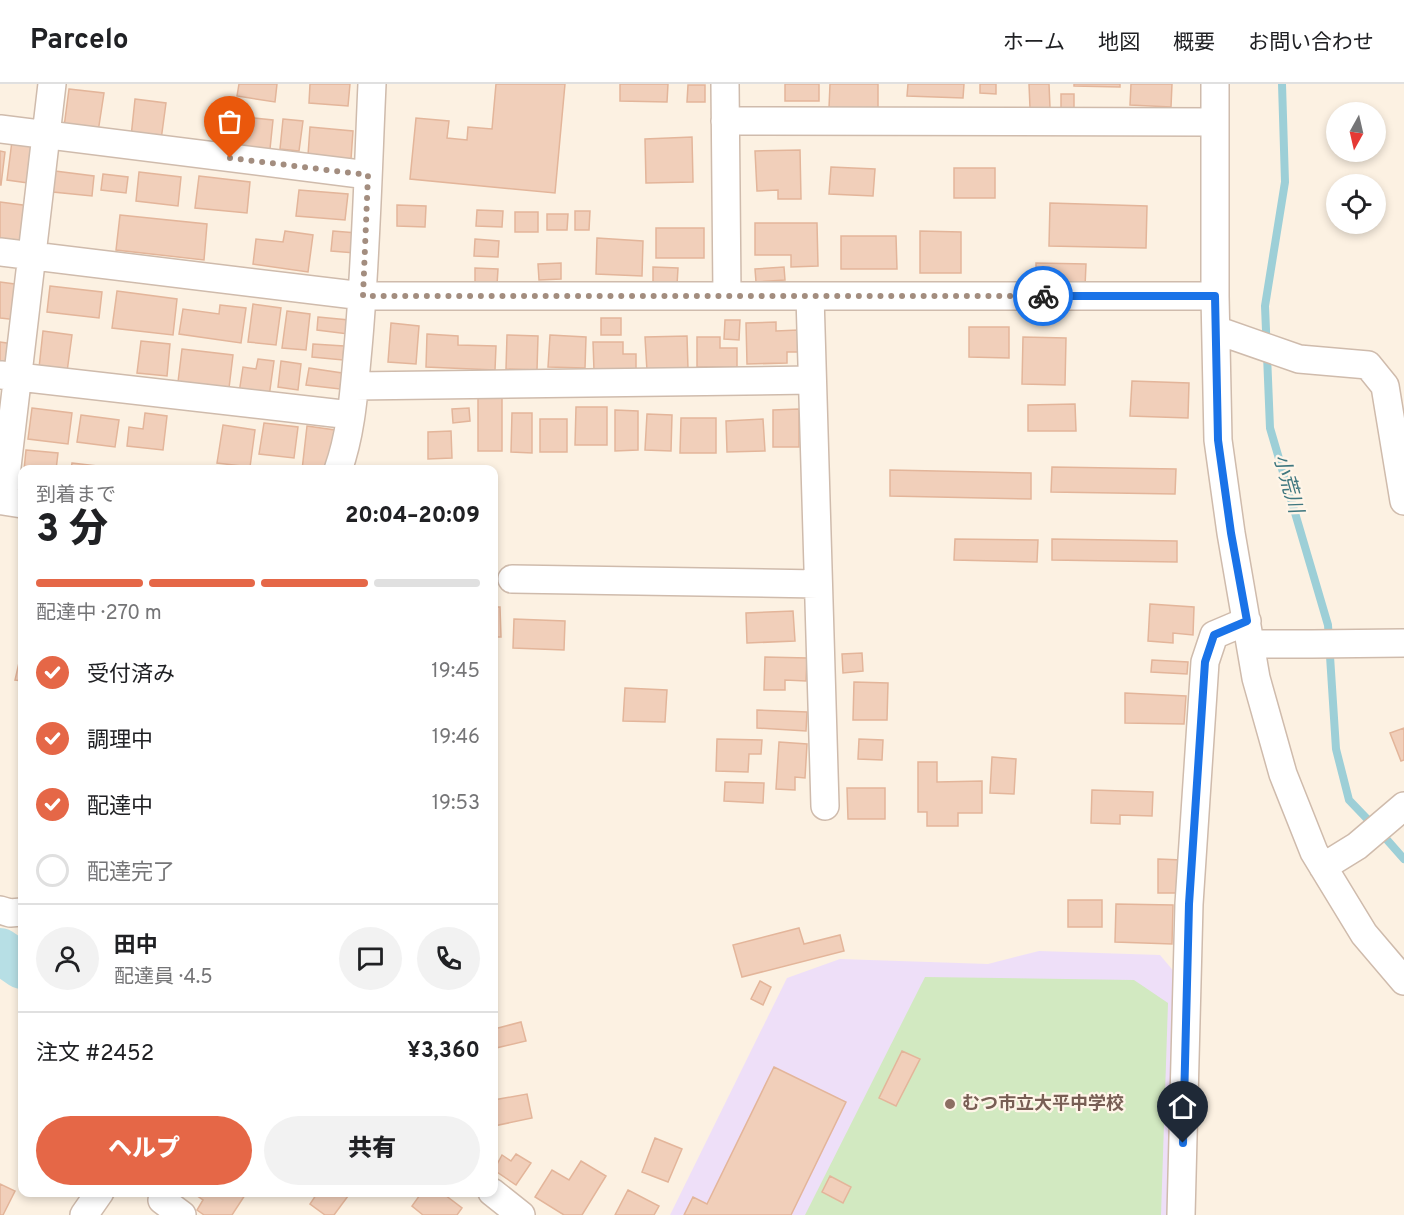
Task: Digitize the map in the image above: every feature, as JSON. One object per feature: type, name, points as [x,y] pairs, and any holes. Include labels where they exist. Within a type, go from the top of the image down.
[{"type":"street","points":[[9,502],[9,376],[32,256],[52,84]]},
{"type":"street","points":[[340,465],[355,386],[363,296],[372,84]]},
{"type":"street","points":[[725,84],[727,295]]},
{"type":"street","points":[[1215,84],[1218,440],[1231,533],[1256,678],[1282,774],[1314,852],[1364,934],[1404,981]]},
{"type":"street","points":[[725,121],[1215,122]]},
{"type":"street","points":[[0,129],[368,175]]},
{"type":"street","points":[[0,252],[363,296],[1215,296]]},
{"type":"street","points":[[810,296],[825,807]]},
{"type":"street","points":[[1216,330],[1299,359],[1368,365],[1386,386],[1404,501]]},
{"type":"street","points":[[9,376],[351,415]]},
{"type":"street","points":[[355,386],[812,380]]},
{"type":"street","points":[[512,579],[818,584]]},
{"type":"street","points":[[1181,1215],[1189,904],[1205,662],[1214,635],[1249,632],[1312,644],[1404,643]]},
{"type":"street","points":[[1323,867],[1357,846],[1400,809]]},
{"type":"street","points":[[0,910],[10,914],[18,913]]},
{"type":"street","points":[[84,1215],[97,1197]]},
{"type":"street","points":[[164,1197],[162,1200],[182,1215]]},
{"type":"street","points":[[498,1197],[522,1215]]},
{"type":"shaded area","name":"むつ市立大平中学校","points":[[1039,951],[1160,955],[1176,974],[1173,1215],[670,1215],[787,978],[840,959],[988,964]]},
{"type":"green space","name":"むつ市立大平中学校","points":[[925,977],[1134,980],[1168,1003],[1161,1215],[805,1215]]},
{"type":"building","points":[[239,84],[277,84],[275,102],[237,96]]},
{"type":"building","points":[[310,84],[350,84],[348,106],[309,103]]},
{"type":"building","points":[[496,84],[565,84],[555,193],[410,179],[416,118],[449,121],[447,138],[467,140],[468,127],[492,129]]},
{"type":"building","points":[[620,84],[668,84],[667,102],[620,101]]},
{"type":"building","points":[[785,84],[819,84],[819,101],[785,101]]},
{"type":"building","points":[[830,84],[878,84],[878,109],[829,108]]},
{"type":"building","points":[[908,84],[964,84],[963,98],[907,96]]},
{"type":"building","points":[[980,84],[996,84],[996,94],[980,93]]},
{"type":"building","points":[[1029,84],[1049,84],[1050,108],[1030,108]]},
{"type":"building","points":[[1074,84],[1120,84],[1120,87],[1074,86]]},
{"type":"building","points":[[1131,84],[1172,84],[1171,107],[1130,105]]},
{"type":"building","points":[[688,85],[705,85],[705,102],[687,102]]},
{"type":"building","points":[[69,89],[104,93],[98,132],[64,127]]},
{"type":"building","points":[[1061,94],[1074,94],[1074,109],[1061,109]]},
{"type":"building","points":[[135,99],[166,103],[161,140],[131,137]]},
{"type":"building","points":[[233,116],[273,120],[270,149],[230,145]]},
{"type":"building","points":[[283,119],[303,121],[299,151],[280,149]]},
{"type":"building","points":[[310,127],[353,131],[351,159],[308,155]]},
{"type":"building","points":[[692,137],[693,182],[646,183],[645,139]]},
{"type":"building","points":[[12,141],[40,144],[35,184],[7,180]]},
{"type":"building","points":[[800,150],[801,199],[778,199],[778,190],[757,191],[755,151]]},
{"type":"building","points":[[0,151],[5,152],[1,185],[0,185]]},
{"type":"building","points":[[831,167],[875,169],[873,196],[829,194]]},
{"type":"building","points":[[954,168],[995,168],[995,198],[954,198]]},
{"type":"building","points":[[55,171],[94,176],[92,196],[53,192]]},
{"type":"building","points":[[139,172],[181,177],[178,206],[136,201]]},
{"type":"building","points":[[103,174],[128,177],[126,193],[101,190]]},
{"type":"building","points":[[199,176],[250,182],[247,213],[195,208]]},
{"type":"building","points":[[299,190],[348,194],[345,220],[296,216]]},
{"type":"building","points":[[0,202],[30,206],[25,244],[0,241]]},
{"type":"building","points":[[1050,203],[1147,206],[1146,248],[1049,246]]},
{"type":"building","points":[[397,205],[426,206],[425,227],[397,226]]},
{"type":"building","points":[[477,210],[503,211],[502,227],[476,226]]},
{"type":"building","points":[[575,211],[590,211],[589,230],[575,230]]},
{"type":"building","points":[[515,212],[538,212],[538,232],[515,232]]},
{"type":"building","points":[[547,214],[568,214],[567,230],[547,230]]},
{"type":"building","points":[[120,215],[207,224],[204,260],[116,250]]},
{"type":"building","points":[[755,223],[817,223],[818,266],[791,267],[791,255],[755,255]]},
{"type":"building","points":[[656,228],[704,228],[704,258],[656,258]]},
{"type":"building","points":[[285,231],[313,235],[308,272],[253,264],[256,239],[283,242]]},
{"type":"building","points":[[333,231],[357,233],[355,253],[331,251]]},
{"type":"building","points":[[920,231],[961,232],[961,273],[920,273]]},
{"type":"building","points":[[841,236],[896,236],[897,269],[841,269]]},
{"type":"building","points":[[597,238],[643,241],[642,276],[596,274]]},
{"type":"building","points":[[475,239],[499,241],[498,257],[474,256]]},
{"type":"building","points":[[561,263],[561,279],[539,280],[538,264]]},
{"type":"building","points":[[1036,263],[1086,264],[1085,287],[1036,285]]},
{"type":"building","points":[[653,267],[678,268],[677,285],[653,284]]},
{"type":"building","points":[[784,267],[785,280],[756,282],[755,269]]},
{"type":"building","points":[[475,268],[498,269],[497,285],[475,284]]},
{"type":"building","points":[[0,282],[22,285],[18,320],[0,318]]},
{"type":"building","points":[[50,286],[102,292],[99,318],[47,312]]},
{"type":"building","points":[[117,291],[177,299],[173,335],[112,328]]},
{"type":"building","points":[[253,304],[281,308],[276,345],[248,342]]},
{"type":"building","points":[[220,305],[246,308],[241,343],[179,334],[183,309],[219,314]]},
{"type":"building","points":[[287,311],[310,314],[306,350],[282,348]]},
{"type":"building","points":[[318,317],[349,320],[348,334],[317,330]]},
{"type":"building","points":[[601,318],[621,318],[621,335],[601,335]]},
{"type":"building","points":[[725,320],[740,320],[739,340],[724,339]]},
{"type":"building","points":[[776,322],[776,331],[798,330],[799,352],[787,352],[787,363],[747,364],[746,323]]},
{"type":"building","points":[[391,323],[419,326],[416,364],[388,362]]},
{"type":"building","points":[[969,327],[1009,327],[1009,358],[969,357]]},
{"type":"building","points":[[43,331],[72,335],[67,372],[39,368]]},
{"type":"building","points":[[427,334],[458,336],[458,345],[496,346],[495,370],[426,367]]},
{"type":"building","points":[[507,335],[538,336],[537,370],[506,369]]},
{"type":"building","points":[[550,335],[586,337],[585,368],[548,367]]},
{"type":"building","points":[[687,336],[688,369],[647,371],[645,337]]},
{"type":"building","points":[[697,337],[720,337],[720,348],[737,348],[737,367],[697,367]]},
{"type":"building","points":[[1023,337],[1066,338],[1065,385],[1022,384]]},
{"type":"building","points":[[141,341],[170,344],[167,376],[137,373]]},
{"type":"building","points":[[0,342],[20,345],[16,371],[0,369]]},
{"type":"building","points":[[593,342],[623,342],[623,354],[636,354],[636,370],[594,371]]},
{"type":"building","points":[[313,344],[344,346],[343,360],[312,357]]},
{"type":"building","points":[[182,349],[233,355],[229,388],[178,382]]},
{"type":"building","points":[[258,359],[274,361],[269,397],[239,393],[243,367],[256,369]]},
{"type":"building","points":[[281,361],[301,364],[298,390],[278,387]]},
{"type":"building","points":[[309,368],[342,373],[340,389],[306,385]]},
{"type":"building","points":[[1132,381],[1189,383],[1188,418],[1130,416]]},
{"type":"building","points":[[478,396],[502,396],[502,451],[478,451]]},
{"type":"building","points":[[1075,404],[1076,431],[1028,431],[1028,405]]},
{"type":"building","points":[[576,407],[607,407],[607,445],[575,445]]},
{"type":"building","points":[[32,408],[72,413],[68,444],[28,439]]},
{"type":"building","points":[[469,408],[470,421],[453,423],[452,409]]},
{"type":"building","points":[[799,409],[799,447],[773,447],[773,410]]},
{"type":"building","points":[[615,410],[638,411],[638,450],[615,451]]},
{"type":"building","points":[[145,413],[167,416],[163,450],[127,446],[129,427],[143,429]]},
{"type":"building","points":[[512,413],[532,413],[532,453],[511,452]]},
{"type":"building","points":[[647,414],[672,415],[671,451],[645,450]]},
{"type":"building","points":[[81,415],[119,420],[115,447],[77,442]]},
{"type":"building","points":[[681,418],[716,418],[716,453],[680,453]]},
{"type":"building","points":[[540,419],[567,419],[567,452],[540,452]]},
{"type":"building","points":[[763,419],[765,451],[727,452],[726,421]]},
{"type":"building","points":[[264,423],[298,427],[294,458],[259,454]]},
{"type":"building","points":[[223,425],[255,430],[250,465],[217,463]]},
{"type":"building","points":[[307,426],[335,430],[331,465],[303,465]]},
{"type":"building","points":[[451,431],[452,458],[428,459],[428,432]]},
{"type":"building","points":[[26,450],[58,453],[57,465],[24,465]]},
{"type":"building","points":[[1052,467],[1176,469],[1175,494],[1051,492]]},
{"type":"building","points":[[890,470],[1031,473],[1031,499],[890,496]]},
{"type":"building","points":[[955,539],[1038,540],[1037,562],[954,560]]},
{"type":"building","points":[[1052,539],[1177,541],[1177,562],[1052,560]]},
{"type":"building","points":[[1150,604],[1194,607],[1193,635],[1173,633],[1173,643],[1148,641]]},
{"type":"building","points":[[498,607],[500,607],[501,637],[498,637]]},
{"type":"building","points":[[793,611],[795,641],[747,643],[746,613]]},
{"type":"building","points":[[514,619],[565,621],[564,650],[513,648]]},
{"type":"building","points":[[862,653],[863,671],[843,673],[842,654]]},
{"type":"building","points":[[765,657],[807,658],[806,681],[785,680],[785,690],[764,690]]},
{"type":"building","points":[[1152,660],[1188,662],[1187,674],[1151,672]]},
{"type":"building","points":[[854,682],[888,683],[887,720],[853,720]]},
{"type":"building","points":[[625,688],[667,690],[665,722],[623,721]]},
{"type":"building","points":[[1125,693],[1186,696],[1184,724],[1125,723]]},
{"type":"building","points":[[757,710],[807,712],[806,731],[757,728]]},
{"type":"building","points":[[1404,728],[1404,760],[1401,761],[1390,733]]},
{"type":"building","points":[[717,739],[762,740],[761,754],[749,754],[748,772],[716,771]]},
{"type":"building","points":[[859,739],[883,740],[882,760],[858,759]]},
{"type":"building","points":[[779,742],[807,744],[805,778],[795,777],[795,790],[776,789]]},
{"type":"building","points":[[992,757],[1016,759],[1014,794],[990,793]]},
{"type":"building","points":[[918,762],[937,762],[937,782],[982,781],[982,813],[958,813],[958,826],[927,826],[927,812],[918,812]]},
{"type":"building","points":[[725,782],[764,783],[763,803],[724,801]]},
{"type":"building","points":[[847,788],[885,788],[885,819],[848,819]]},
{"type":"building","points":[[1092,790],[1153,792],[1152,816],[1120,815],[1120,824],[1091,823]]},
{"type":"building","points":[[1158,859],[1182,860],[1181,893],[1158,893]]},
{"type":"building","points":[[1068,900],[1102,900],[1102,927],[1068,927]]},
{"type":"building","points":[[1116,904],[1173,905],[1172,944],[1115,942]]},
{"type":"building","points":[[799,928],[804,944],[840,935],[844,951],[742,977],[733,945]]},
{"type":"building","points":[[760,981],[771,987],[763,1005],[751,999]]},
{"type":"building","points":[[521,1022],[526,1041],[498,1048],[498,1028]]},
{"type":"building","points":[[902,1051],[920,1059],[896,1106],[879,1098]]},
{"type":"building","points":[[774,1067],[846,1102],[791,1215],[684,1215],[693,1197],[707,1204]]},
{"type":"building","points":[[527,1094],[532,1118],[498,1125],[498,1099]]},
{"type":"building","points":[[655,1138],[682,1149],[668,1182],[642,1172]]},
{"type":"building","points":[[516,1154],[531,1163],[516,1185],[498,1173],[498,1162],[502,1155],[511,1161]]},
{"type":"building","points":[[581,1161],[606,1176],[582,1215],[564,1215],[535,1197],[552,1170],[569,1180]]},
{"type":"building","points":[[830,1176],[851,1187],[843,1203],[822,1192]]},
{"type":"building","points":[[0,1184],[15,1191],[3,1215],[0,1215]]},
{"type":"building","points":[[628,1190],[659,1206],[654,1215],[615,1215]]},
{"type":"building","points":[[199,1197],[244,1197],[232,1215],[204,1215],[197,1210],[203,1200]]},
{"type":"building","points":[[315,1197],[347,1197],[334,1215],[325,1215],[310,1204]]},
{"type":"building","points":[[418,1197],[448,1197],[462,1208],[457,1215],[423,1215],[412,1206]]},
{"type":"waterway","name":"小荒川","points":[[1282,84],[1285,182],[1265,306],[1270,428],[1328,625],[1336,749],[1349,800],[1373,825]]},
{"type":"waterway","name":"小荒川","points":[[1381,833],[1404,859]]},
{"type":"waterway","points":[[0,951],[18,963]]},
{"type":"way so far","points":[[230,158],[368,175],[363,296],[1043,296]]},
{"type":"place","name":"むつ市立大平中学校","points":[[950,1104]]},
{"type":"route","points":[[1043,296],[1215,296],[1218,440],[1231,533],[1247,621],[1214,635],[1205,662],[1189,904],[1183,1143]]}]
